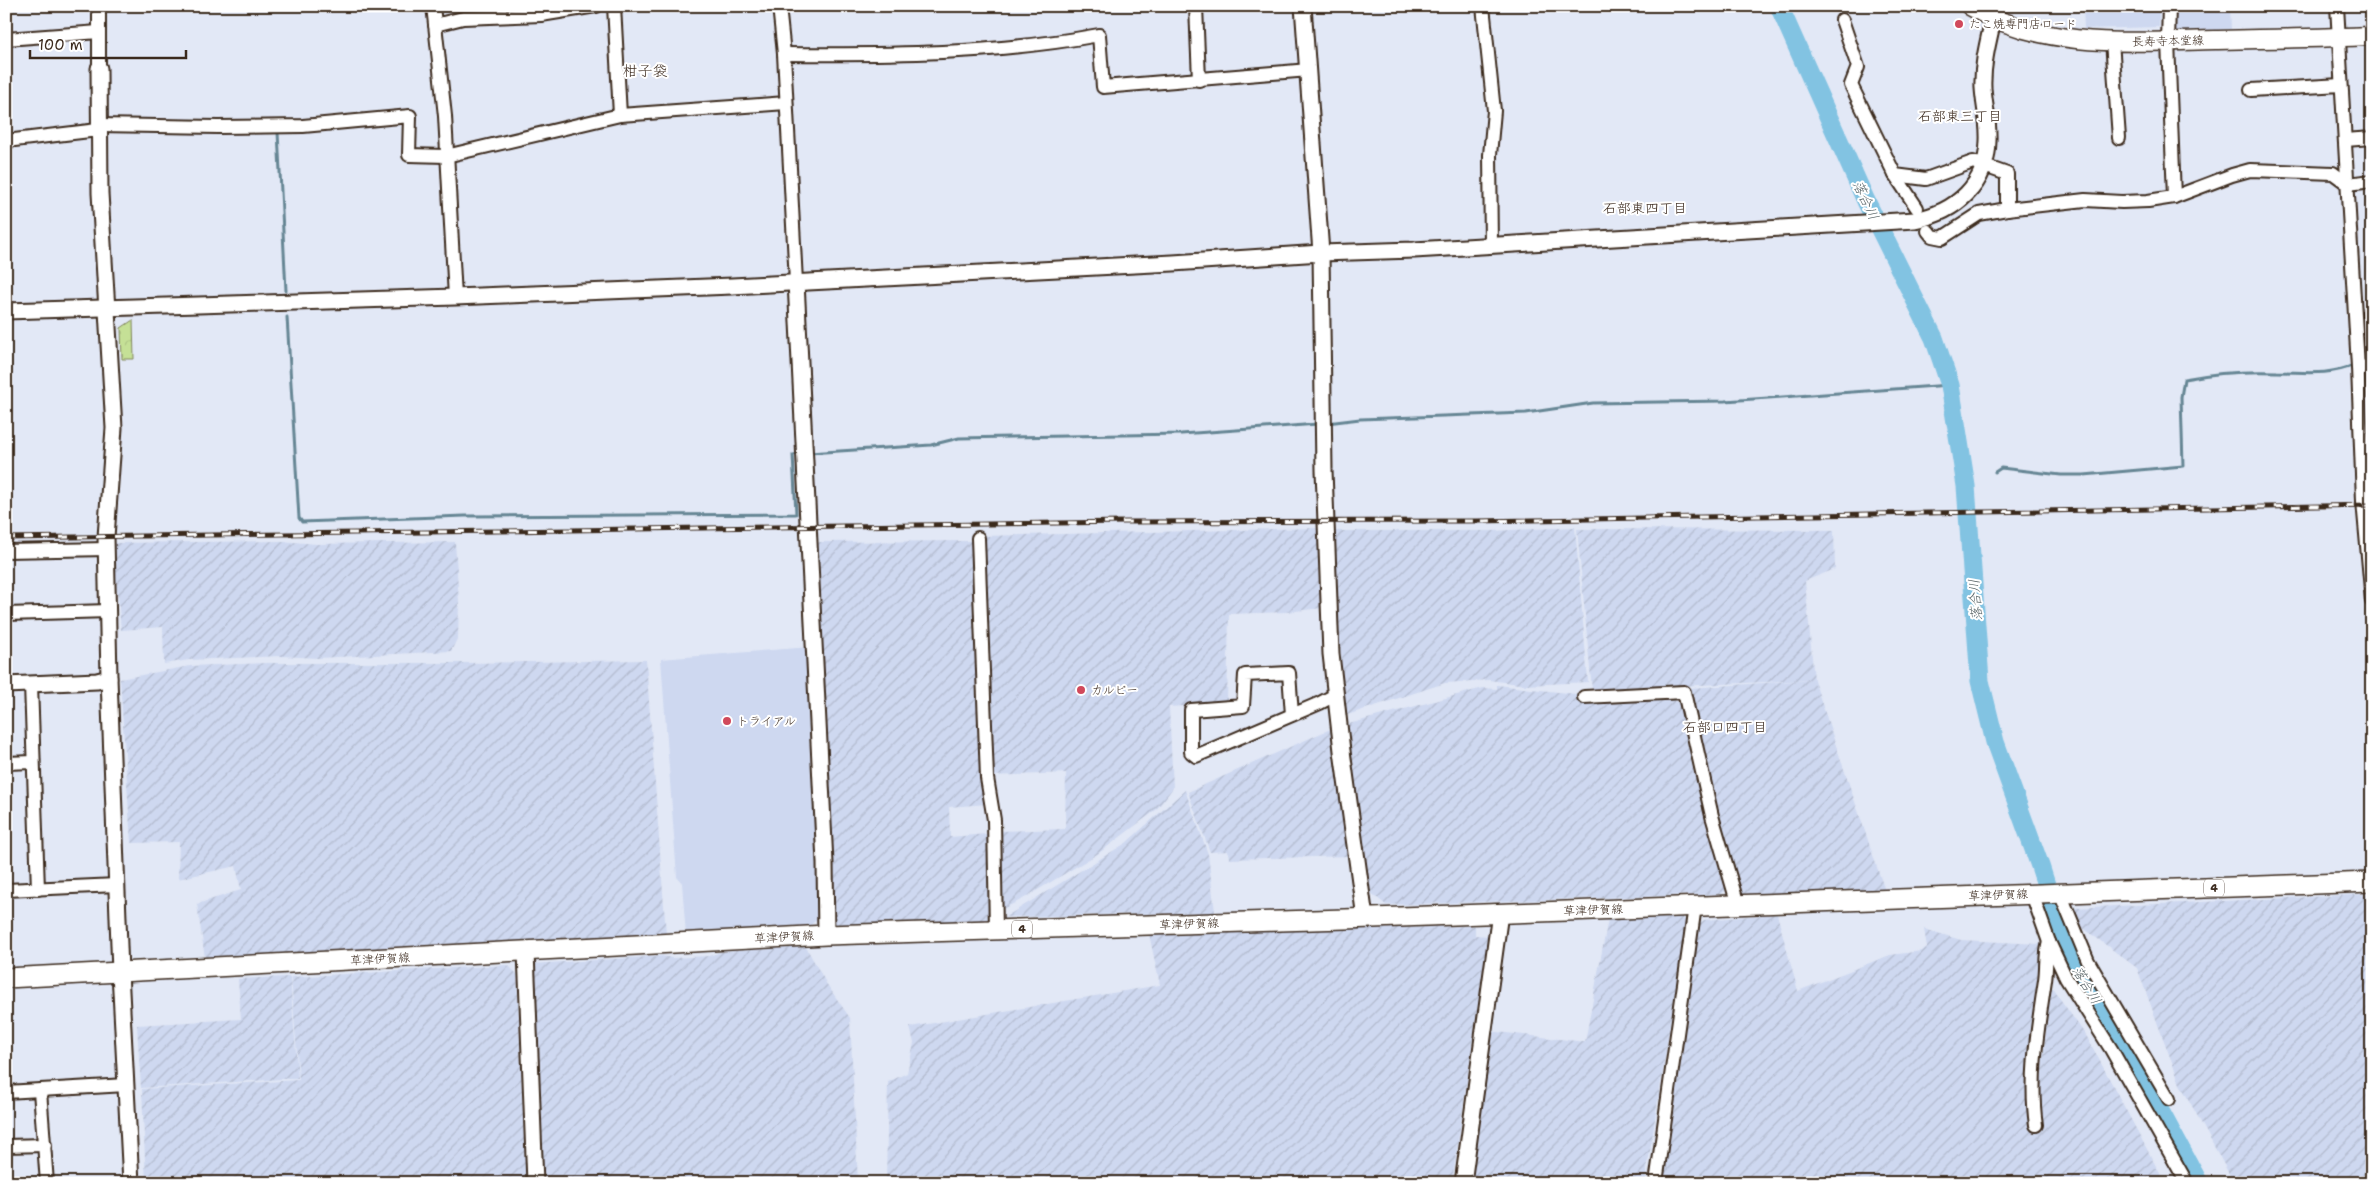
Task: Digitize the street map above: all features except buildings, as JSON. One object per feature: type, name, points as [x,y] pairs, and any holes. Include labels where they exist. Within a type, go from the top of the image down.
[{"type":"main road","name":"長寿寺本堂線","points":[[1970,6],[1994,13],[2026,31],[2083,41],[2372,36]]},
{"type":"main road","name":"草津伊賀線","points":[[6,978],[826,935],[2372,882]]},
{"type":"street","points":[[99,6],[98,127],[106,307],[114,428],[107,549],[109,678],[120,972],[131,1183]]},
{"type":"street","points":[[433,6],[445,116],[455,297]]},
{"type":"street","points":[[435,25],[463,18],[541,15],[596,6]]},
{"type":"street","points":[[614,6],[620,115]]},
{"type":"street","points":[[779,6],[784,54],[796,282],[825,863],[826,935]]},
{"type":"street","points":[[1196,6],[1199,80]]},
{"type":"street","points":[[1302,6],[1309,70],[1321,253],[1331,654],[1365,918]]},
{"type":"street","points":[[1483,6],[1494,111],[1490,155],[1491,245]]},
{"type":"street","points":[[2169,6],[2168,41],[2174,196]]},
{"type":"street","points":[[2337,6],[2348,184],[2349,250],[2358,367],[2363,506],[2372,601]]},
{"type":"street","points":[[6,311],[455,297],[796,282],[1173,263],[1321,253],[1868,224],[1924,219],[1945,212],[1966,197],[1984,166],[1988,140],[1983,87],[1984,60],[1994,13]]},
{"type":"street","points":[[1842,20],[1858,67],[1851,85],[1895,175],[1917,208]]},
{"type":"street","points":[[6,39],[99,32]]},
{"type":"street","points":[[784,54],[859,55],[1002,49],[1049,44],[1099,35],[1103,87],[1309,70]]},
{"type":"street","points":[[2112,41],[2119,138]]},
{"type":"street","points":[[2251,90],[2341,85]]},
{"type":"street","points":[[6,141],[98,127],[303,126],[410,116],[409,155],[446,156],[620,115],[786,103]]},
{"type":"street","points":[[2345,140],[2372,138]]},
{"type":"street","points":[[1895,175],[1926,179],[1973,162],[2007,174],[2007,209]]},
{"type":"street","points":[[1928,231],[1932,236],[1942,238],[1979,214],[2007,209],[2085,200],[2122,202],[2174,196],[2232,174],[2250,170],[2333,173],[2348,184],[2372,181]]},
{"type":"street","points":[[2358,367],[2372,366]]},
{"type":"street","points":[[978,538],[987,778],[994,820],[996,930]]},
{"type":"street","points":[[6,550],[107,549]]},
{"type":"street","points":[[6,614],[109,611]]},
{"type":"street","points":[[1292,715],[1289,673],[1245,674],[1243,706],[1191,710],[1191,752],[1196,756],[1292,715],[1336,695]]},
{"type":"street","points":[[6,685],[97,681],[109,678]]},
{"type":"street","points":[[31,684],[38,889]]},
{"type":"street","points":[[1584,697],[1684,692],[1712,816],[1738,905]]},
{"type":"street","points":[[6,763],[33,762]]},
{"type":"street","points":[[6,890],[117,885]]},
{"type":"street","points":[[2036,1125],[2032,1097],[2046,976],[2045,953],[2049,942],[2047,894]]},
{"type":"street","points":[[2047,894],[2169,1099]]},
{"type":"street","points":[[1656,1183],[1695,906]]},
{"type":"street","points":[[1463,1183],[1500,913]]},
{"type":"street","points":[[2049,942],[2066,978],[2111,1049],[2187,1183]]},
{"type":"street","points":[[526,952],[535,1183]]},
{"type":"street","points":[[6,1092],[126,1085]]},
{"type":"street","points":[[40,1091],[47,1183]]},
{"type":"street","points":[[6,1146],[45,1145]]},
{"type":"shaded area","points":[[2083,6],[2159,6],[2159,27],[2084,29]]},
{"type":"shaded area","points":[[2174,6],[2230,6],[2231,29],[2174,33]]},
{"type":"shaded area","points":[[1575,527],[1588,682],[1526,685],[1489,680],[1445,683],[1344,716],[1336,641],[1332,531],[1492,531]]},
{"type":"shaded area","points":[[1319,528],[1322,608],[1286,612],[1229,614],[1227,703],[1169,707],[1173,788],[1156,810],[1099,853],[1021,900],[998,911],[999,831],[1065,829],[1066,773],[990,776],[982,536]]},
{"type":"shaded area","points":[[1577,529],[1834,530],[1835,569],[1805,581],[1814,680],[1885,891],[1738,894],[1689,688],[1810,680],[1592,690]]},
{"type":"shaded area","points":[[281,541],[317,544],[455,542],[459,602],[458,637],[451,651],[318,658],[281,656],[189,660],[164,664],[163,627],[121,630],[113,543]]},
{"type":"shaded area","points":[[971,541],[986,804],[949,807],[950,837],[987,834],[990,922],[834,926],[815,545],[819,542]]},
{"type":"shaded area","points":[[810,647],[819,918],[809,926],[686,936],[682,883],[677,877],[661,659]]},
{"type":"shaded area","points":[[646,660],[666,934],[477,946],[205,958],[197,904],[241,890],[236,866],[178,879],[179,842],[131,843],[120,679],[190,666],[268,663],[466,663]]},
{"type":"shaded area","points":[[1497,685],[1576,694],[1583,703],[1674,700],[1681,704],[1726,890],[1721,894],[1386,905],[1370,892],[1345,725],[1483,688],[1497,689]]},
{"type":"shaded area","points":[[1335,727],[1351,856],[1229,859],[1228,851],[1210,852],[1188,792]]},
{"type":"shaded area","points":[[1185,790],[1208,854],[1215,912],[1005,917],[1126,843]]},
{"type":"shaded area","points":[[2372,894],[2372,1183],[2234,1183],[2180,1084],[2137,968],[2079,925],[2073,908]]},
{"type":"shaded area","points":[[1777,914],[1798,991],[1890,955],[1922,951],[1927,947],[1924,929],[1961,940],[2040,944],[2041,975],[2036,1125],[2043,1124],[2039,1096],[2051,986],[2087,1037],[2165,1183],[1663,1183],[1698,924],[1704,920]]},
{"type":"shaded area","points":[[1682,916],[1686,922],[1645,1183],[1470,1183],[1489,1031],[1585,1042],[1608,919]]},
{"type":"shaded area","points":[[1475,926],[1475,935],[1488,936],[1452,1183],[886,1183],[888,1082],[907,1073],[914,1043],[910,1027],[1160,985],[1149,934]]},
{"type":"shaded area","points":[[806,947],[826,983],[850,1018],[858,1183],[542,1183],[531,964],[662,956],[672,958],[709,956],[721,952]]},
{"type":"shaded area","points":[[508,965],[517,974],[526,1183],[146,1183],[142,1089],[299,1080],[291,977]]},
{"type":"shaded area","points":[[290,977],[298,1078],[141,1088],[137,1025],[241,1019],[238,979]]},
{"type":"green space","points":[[133,320],[134,359],[122,359],[121,328]]},
{"type":"waterway","name":"落合川","points":[[1779,6],[1866,201],[1934,338],[1950,385],[1966,486],[1980,681],[1995,742],[2040,866],[2067,951],[2146,1085],[2199,1183]]},
{"type":"waterway","points":[[278,132],[286,291]]},
{"type":"waterway","points":[[287,317],[299,518],[302,522],[465,516],[796,514],[793,455],[800,454]]},
{"type":"waterway","points":[[1995,472],[2001,468],[2061,475],[2084,475],[2183,466],[2181,397],[2184,379],[2242,372],[2326,372],[2354,365]]},
{"type":"waterway","points":[[1327,423],[1360,419],[1526,413],[1593,403],[1725,401],[1950,385]]},
{"type":"waterway","points":[[809,453],[931,445],[959,438],[1181,434],[1318,424]]},
{"type":"railway","points":[[6,538],[1124,522],[1477,521],[2372,505]]},
{"type":"place","name":"たこ焼専門店ロード","points":[[1959,24]]},
{"type":"place","name":"カルビー","points":[[1081,690]]},
{"type":"place","name":"トライアル","points":[[727,721]]},
{"type":"district","name":"柑子袋","points":[[645,71]]},
{"type":"district","name":"石部東三丁目","points":[[1960,116]]},
{"type":"district","name":"石部東四丁目","points":[[1645,208]]},
{"type":"district","name":"石部口四丁目","points":[[1725,727]]}]
